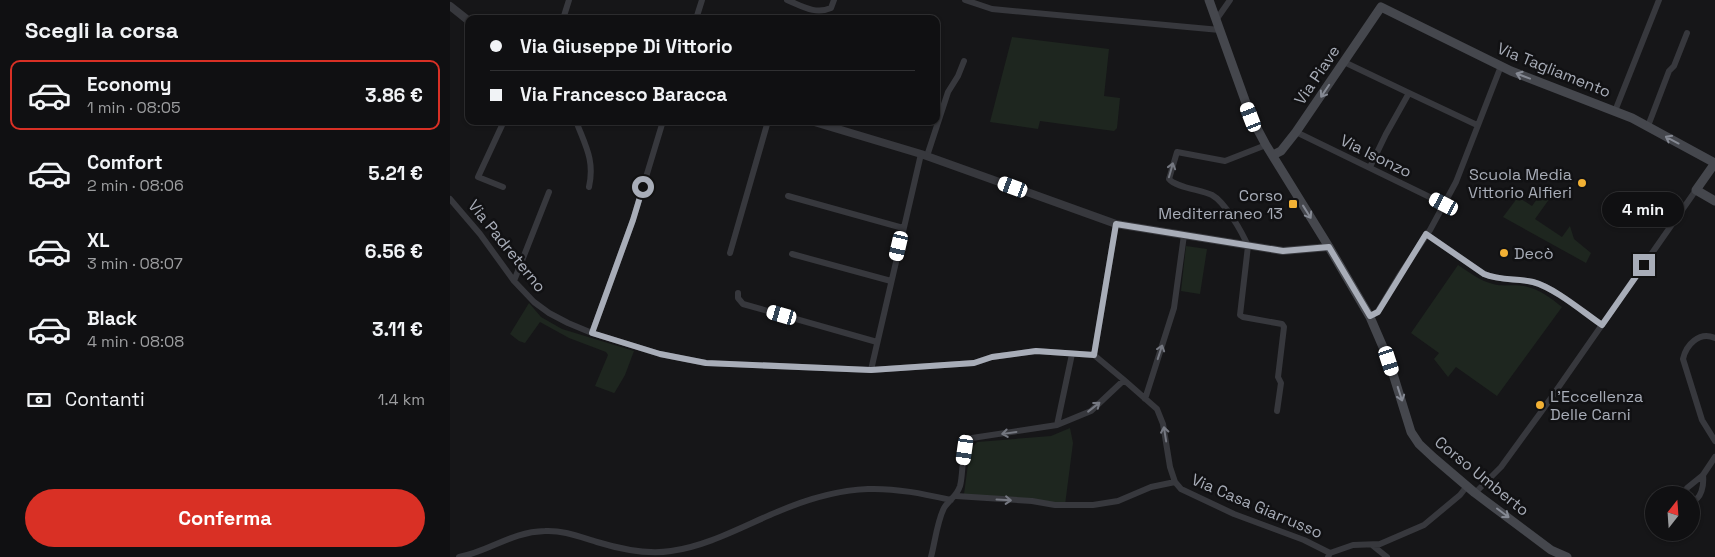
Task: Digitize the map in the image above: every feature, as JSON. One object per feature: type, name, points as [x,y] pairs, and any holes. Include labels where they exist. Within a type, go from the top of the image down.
[{"type":"main road","name":"Corso Umberto","points":[[1209,0],[1251,117],[1370,316],[1389,361],[1411,432],[1419,444],[1475,493],[1552,550],[1567,557]]},
{"type":"main road","name":"Via Tagliamento","points":[[1381,7],[1501,66],[1648,126],[1715,163]]},
{"type":"main road","name":"Via Piave","points":[[1273,155],[1281,151],[1296,132],[1381,7]]},
{"type":"main road","points":[[1715,163],[1696,190],[1715,201]]},
{"type":"street","points":[[564,15],[569,0]]},
{"type":"street","points":[[697,15],[702,0]]},
{"type":"street","points":[[787,0],[823,12],[831,8],[834,0]]},
{"type":"street","points":[[965,0],[992,9],[1220,30]]},
{"type":"street","points":[[1216,20],[1230,0]]},
{"type":"street","points":[[1615,111],[1659,0]]},
{"type":"street","points":[[450,6],[465,18]]},
{"type":"street","points":[[1648,126],[1669,71],[1674,66],[1687,33]]},
{"type":"street","points":[[940,113],[948,92],[958,76],[964,61]]},
{"type":"street","points":[[1344,62],[1477,126]]},
{"type":"street","points":[[1370,316],[1378,312],[1456,182],[1501,66]]},
{"type":"street","points":[[1370,167],[1409,93]]},
{"type":"street","points":[[502,125],[478,177],[503,187]]},
{"type":"street","points":[[578,125],[587,148],[591,172],[589,187]]},
{"type":"street","points":[[592,333],[633,220],[662,125]]},
{"type":"street","points":[[730,253],[767,125]]},
{"type":"street","points":[[824,125],[924,155],[1116,224],[1283,251],[1329,247]]},
{"type":"street","points":[[871,370],[903,228],[924,155],[935,125]]},
{"type":"street","name":"Via Isonzo","points":[[1296,132],[1444,204]]},
{"type":"street","points":[[1266,145],[1225,161],[1177,152],[1169,178],[1172,182],[1200,190],[1215,197],[1237,226],[1248,246],[1240,315],[1243,318],[1282,324],[1284,327],[1278,378],[1280,384],[1277,411]]},
{"type":"street","points":[[1475,493],[1501,466],[1696,190]]},
{"type":"street","points":[[514,281],[549,192]]},
{"type":"street","points":[[788,196],[903,228]]},
{"type":"street","name":"Via Padreterno","points":[[450,199],[480,234],[514,281],[534,302],[568,324],[660,354],[696,362],[871,370],[974,363],[992,357],[1036,351],[1094,355]]},
{"type":"street","points":[[460,557],[474,554],[522,533],[546,530],[569,533],[606,545],[639,552],[652,553],[684,549],[721,536],[779,511],[849,491],[870,489],[916,492],[953,498],[1032,501],[1055,505],[1093,505],[1118,501],[1151,487],[1175,482],[1170,467],[1163,424],[1157,409],[1094,355],[1116,224]]},
{"type":"street","points":[[1426,234],[1484,274],[1494,278],[1532,282],[1544,286],[1602,325]]},
{"type":"street","points":[[1145,398],[1174,308],[1184,235]]},
{"type":"street","points":[[792,254],[891,281]]},
{"type":"street","points":[[738,292],[738,298],[743,304],[877,342]]},
{"type":"street","points":[[1715,338],[1708,336],[1693,341],[1685,350],[1683,359],[1702,420],[1715,441]]},
{"type":"street","points":[[1057,426],[1072,354]]},
{"type":"street","points":[[932,557],[941,515],[960,487],[965,450],[967,443],[972,438],[1057,426],[1091,411],[1124,380]]},
{"type":"street","points":[[1689,486],[1703,475],[1715,457]]},
{"type":"street","points":[[1700,495],[1703,486],[1703,475]]},
{"type":"street","name":"Via Casa Giarrusso","points":[[1175,482],[1181,489],[1234,514],[1304,540],[1329,555]]},
{"type":"street","points":[[1329,555],[1353,545],[1380,544],[1424,525],[1460,495],[1467,486]]},
{"type":"street","points":[[1371,544],[1387,557]]},
{"type":"shaded area","points":[[1012,37],[1109,49],[1104,96],[1120,98],[1117,128],[1114,131],[1040,121],[1038,129],[990,122]]},
{"type":"shaded area","points":[[1547,185],[1555,191],[1535,219],[1562,237],[1570,226],[1574,239],[1591,253],[1586,263],[1503,217],[1518,197],[1532,206]]},
{"type":"shaded area","points":[[1186,246],[1207,249],[1200,294],[1181,291]]},
{"type":"shaded area","points":[[1458,265],[1488,283],[1524,286],[1535,289],[1562,307],[1497,396],[1456,367],[1448,377],[1434,359],[1439,353],[1411,333]]},
{"type":"shaded area","points":[[529,303],[541,317],[562,329],[634,351],[625,375],[614,393],[595,386],[608,355],[606,352],[569,338],[540,322],[525,343],[510,334]]},
{"type":"shaded area","points":[[1070,428],[1073,443],[1065,505],[964,494],[970,450],[977,442],[1051,436]]},
{"type":"place","name":"Scuola Media Vittorio Alfieri","points":[[1582,183]]},
{"type":"place","name":"Corso Mediterraneo 13","points":[[1293,204]]},
{"type":"place","name":"Decò","points":[[1504,253]]},
{"type":"place","name":"L’Eccellenza Delle Carni","points":[[1540,405]]},
{"type":"route","points":[[643,187],[592,333],[660,354],[706,363],[871,370],[974,363],[992,357],[1036,351],[1094,355],[1116,224],[1283,251],[1329,247],[1370,316],[1378,312],[1426,234],[1484,274],[1494,278],[1532,282],[1544,286],[1602,325],[1644,265]]}]
